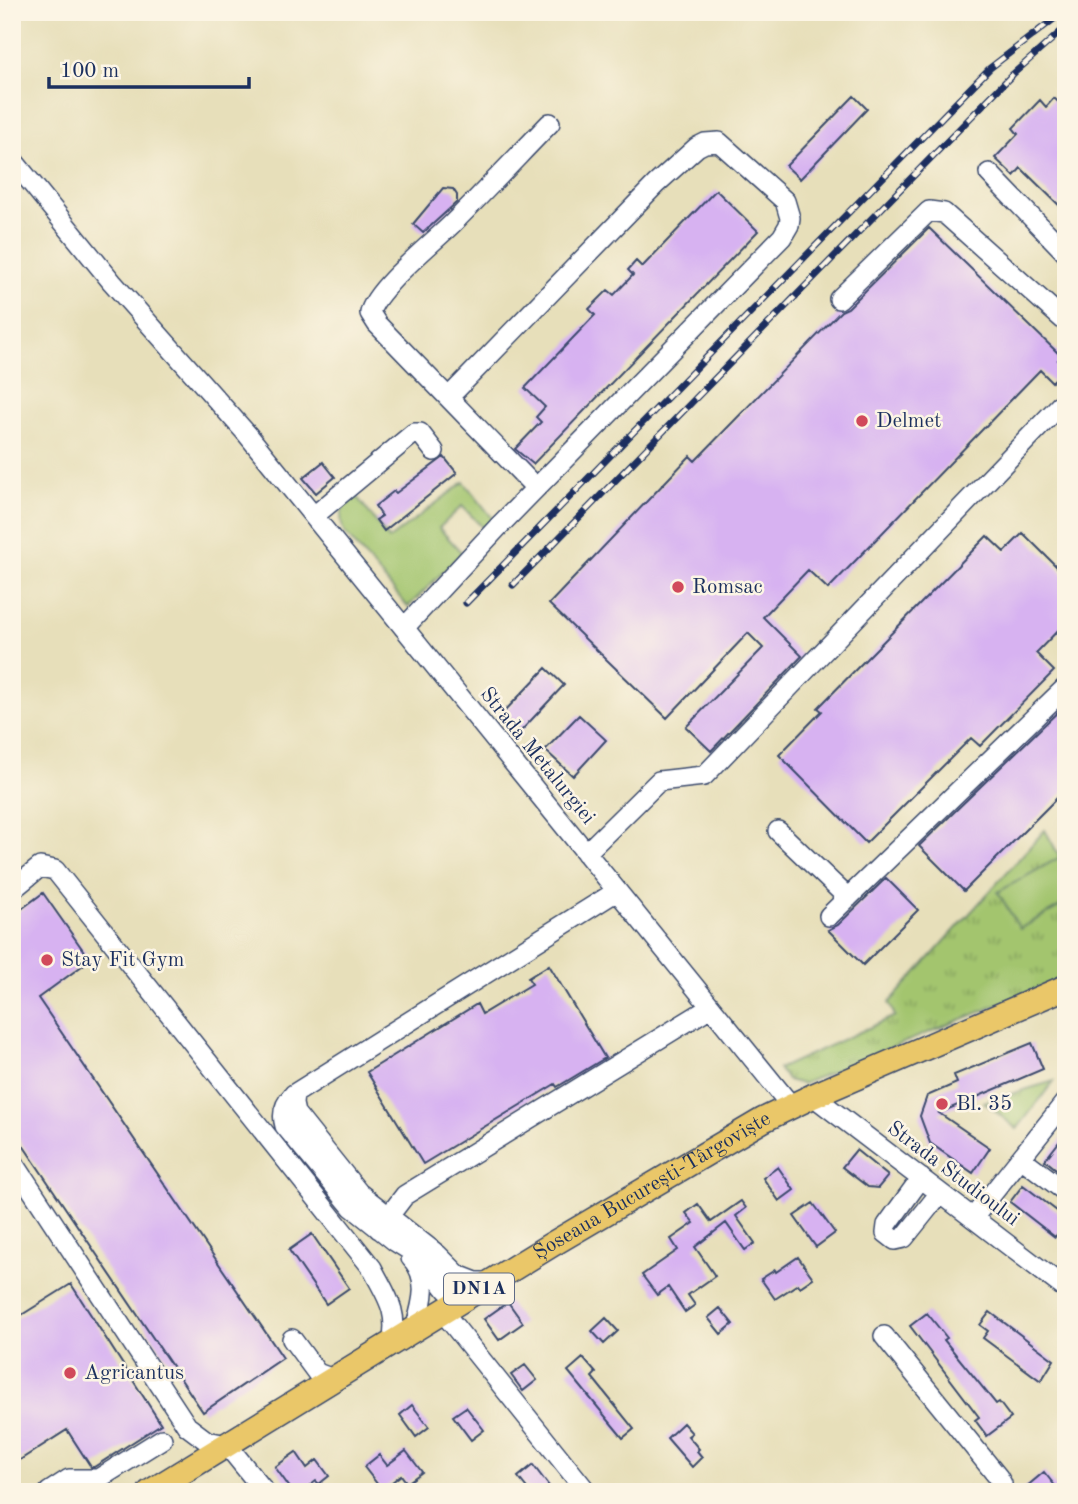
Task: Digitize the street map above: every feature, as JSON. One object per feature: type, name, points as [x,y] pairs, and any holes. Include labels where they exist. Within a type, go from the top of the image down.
[{"type":"main road","name":"Șoseaua București-Târgoviște","points":[[150,1492],[491,1282],[752,1127],[802,1101],[1066,987]]},
{"type":"street","points":[[536,488],[377,324],[370,313],[386,288],[455,222],[550,122]]},
{"type":"street","points":[[404,628],[536,488],[782,237],[790,218],[785,201],[719,142],[705,143],[697,147],[656,184],[449,397]]},
{"type":"street","name":"Strada Metalurgiei","points":[[12,159],[112,282],[247,434],[711,1007],[802,1101]]},
{"type":"street","points":[[989,173],[1066,253]]},
{"type":"street","points":[[839,299],[929,211],[938,211],[944,213],[1066,322]]},
{"type":"street","points":[[586,853],[659,781],[704,776],[1066,399]]},
{"type":"street","points":[[314,516],[414,433],[420,433],[434,451]]},
{"type":"street","points":[[829,916],[1066,687]]},
{"type":"street","points":[[778,831],[848,898]]},
{"type":"street","points":[[12,890],[40,867],[55,870],[372,1268],[396,1323],[392,1343]]},
{"type":"street","points":[[464,1299],[451,1294],[422,1258],[359,1194],[295,1113],[294,1094],[617,891]]},
{"type":"street","points":[[392,1229],[405,1195],[711,1007]]},
{"type":"street","name":"Strada Studioului","points":[[802,1101],[921,1178],[1066,1289]]},
{"type":"street","points":[[973,1218],[1066,1101]]},
{"type":"street","points":[[1021,1158],[1066,1192]]},
{"type":"street","points":[[12,1160],[187,1426],[207,1441],[227,1445],[265,1492]]},
{"type":"street","points":[[921,1178],[887,1225],[886,1233],[895,1240],[904,1238],[940,1192]]},
{"type":"street","points":[[392,1229],[458,1275],[476,1282],[491,1282]]},
{"type":"street","points":[[392,1229],[418,1265],[423,1279],[423,1300],[415,1329]]},
{"type":"street","points":[[443,1312],[587,1492]]},
{"type":"street","points":[[884,1336],[998,1477],[1002,1492]]},
{"type":"street","points":[[292,1339],[305,1357],[310,1376],[310,1394]]},
{"type":"street","points":[[305,1357],[331,1363],[336,1377]]},
{"type":"street","points":[[49,1492],[69,1479],[98,1479],[162,1439]]},
{"type":"green space","points":[[464,482],[494,520],[485,530],[462,506],[439,528],[462,553],[408,607],[344,532],[341,516],[344,506],[354,493],[389,539]]},
{"type":"green space","points":[[1045,830],[1060,857],[998,892],[1020,929],[1066,903],[1066,977],[802,1084],[788,1080],[778,1069],[895,1016],[889,1003]]},
{"type":"green space","points":[[1060,857],[1066,868],[1066,903],[1019,929],[998,892]]},
{"type":"green space","points":[[1054,1081],[1017,1129],[984,1102]]},
{"type":"building","points":[[854,96],[867,109],[800,179],[786,166]]},
{"type":"building","points":[[1054,98],[1066,109],[1066,212],[1021,168],[1014,176],[995,158],[1018,134],[1013,128],[1040,100],[1046,107]]},
{"type":"building","points":[[443,188],[453,189],[457,202],[423,233],[413,224]]},
{"type":"building","points":[[716,190],[758,231],[533,464],[515,449],[541,422],[536,417],[545,407],[525,388],[595,315],[589,309],[608,290],[614,295],[633,275],[628,270],[636,261],[642,267]]},
{"type":"building","name":"Delmet","points":[[929,228],[1062,357],[1058,360],[1066,367],[1052,382],[1040,370],[828,589],[808,570],[763,617],[802,656],[711,751],[686,727],[763,648],[748,633],[667,718],[549,604],[690,456],[695,461],[841,311],[848,308]]},
{"type":"building","points":[[444,457],[457,473],[384,531],[376,520],[382,516],[375,506]]},
{"type":"building","points":[[323,462],[335,477],[316,493],[303,478]]},
{"type":"building","points":[[1023,533],[1066,576],[1066,622],[1036,653],[1054,671],[980,746],[971,738],[866,843],[779,755],[822,711],[818,708],[987,536],[1004,552]]},
{"type":"building","points":[[546,668],[564,685],[520,732],[501,715]]},
{"type":"building","points":[[1066,704],[1066,789],[964,891],[919,846]]},
{"type":"building","points":[[579,715],[606,740],[573,776],[545,750]]},
{"type":"building","points":[[886,878],[918,910],[863,965],[828,930],[838,925]]},
{"type":"building","points":[[43,893],[90,960],[38,998],[283,1358],[203,1412],[12,1129],[12,916]]},
{"type":"building","points":[[549,965],[605,1058],[557,1087],[555,1084],[423,1164],[367,1072],[477,1004],[482,1014],[532,984],[528,978]]},
{"type":"building","name":"Bl. 35","points":[[1032,1043],[1043,1069],[939,1113],[990,1148],[973,1173],[930,1143],[920,1116],[927,1096],[957,1083],[954,1075]]},
{"type":"building","points":[[1066,1133],[1066,1166],[1061,1173],[1045,1160]]},
{"type":"building","points":[[856,1150],[888,1176],[878,1188],[868,1187],[842,1167]]},
{"type":"building","points":[[778,1167],[794,1190],[779,1201],[763,1178]]},
{"type":"building","points":[[1023,1185],[1066,1218],[1066,1232],[1061,1229],[1055,1237],[1010,1202]]},
{"type":"building","points":[[741,1201],[746,1208],[736,1216],[755,1243],[745,1250],[726,1223],[695,1247],[715,1276],[688,1295],[695,1305],[685,1312],[668,1287],[657,1295],[642,1275],[678,1250],[671,1239],[694,1223],[686,1213],[698,1204],[711,1222]]},
{"type":"building","points":[[813,1203],[835,1233],[816,1247],[794,1216]]},
{"type":"building","points":[[312,1234],[349,1288],[326,1304],[289,1250]]},
{"type":"building","points":[[798,1257],[813,1278],[775,1299],[761,1279]]},
{"type":"building","name":"Agricantus","points":[[71,1284],[161,1424],[94,1467],[91,1467],[67,1430],[12,1465],[12,1321]]},
{"type":"building","points":[[508,1302],[523,1323],[499,1340],[484,1319]]},
{"type":"building","points":[[720,1308],[733,1324],[721,1334],[708,1318]]},
{"type":"building","points":[[990,1312],[1054,1360],[1041,1381],[983,1338],[988,1331],[980,1325]]},
{"type":"building","points":[[927,1313],[947,1338],[944,1340],[996,1404],[999,1402],[1011,1418],[987,1436],[975,1420],[979,1417],[910,1326]]},
{"type":"building","points":[[606,1318],[618,1331],[604,1344],[592,1331]]},
{"type":"building","points":[[583,1358],[596,1373],[592,1377],[634,1429],[623,1438],[568,1371]]},
{"type":"building","points":[[525,1365],[537,1380],[523,1391],[511,1375]]},
{"type":"building","points":[[412,1405],[429,1427],[416,1437],[400,1415]]},
{"type":"building","points":[[466,1407],[484,1430],[471,1440],[453,1416]]},
{"type":"building","points":[[683,1423],[692,1433],[688,1436],[702,1457],[692,1467],[667,1438]]},
{"type":"building","points":[[406,1451],[422,1472],[407,1483],[401,1475],[382,1490],[364,1467],[379,1455],[387,1465]]},
{"type":"building","points":[[296,1452],[307,1468],[317,1460],[329,1476],[319,1484],[316,1481],[302,1492],[293,1492],[275,1467]]},
{"type":"building","points":[[533,1465],[549,1486],[542,1492],[530,1492],[518,1477]]},
{"type":"building","points":[[1044,1472],[1060,1492],[1020,1492]]},
{"type":"railway","points":[[466,603],[990,68],[1063,12]]},
{"type":"railway","points":[[513,585],[1013,74],[1066,27]]},
{"type":"place","name":"Delmet","points":[[862,421]]},
{"type":"place","name":"Romsac","points":[[678,587]]},
{"type":"place","name":"Stay Fit Gym","points":[[47,960]]},
{"type":"place","name":"Bl. 35","points":[[942,1104]]},
{"type":"place","name":"Agricantus","points":[[70,1373]]}]
